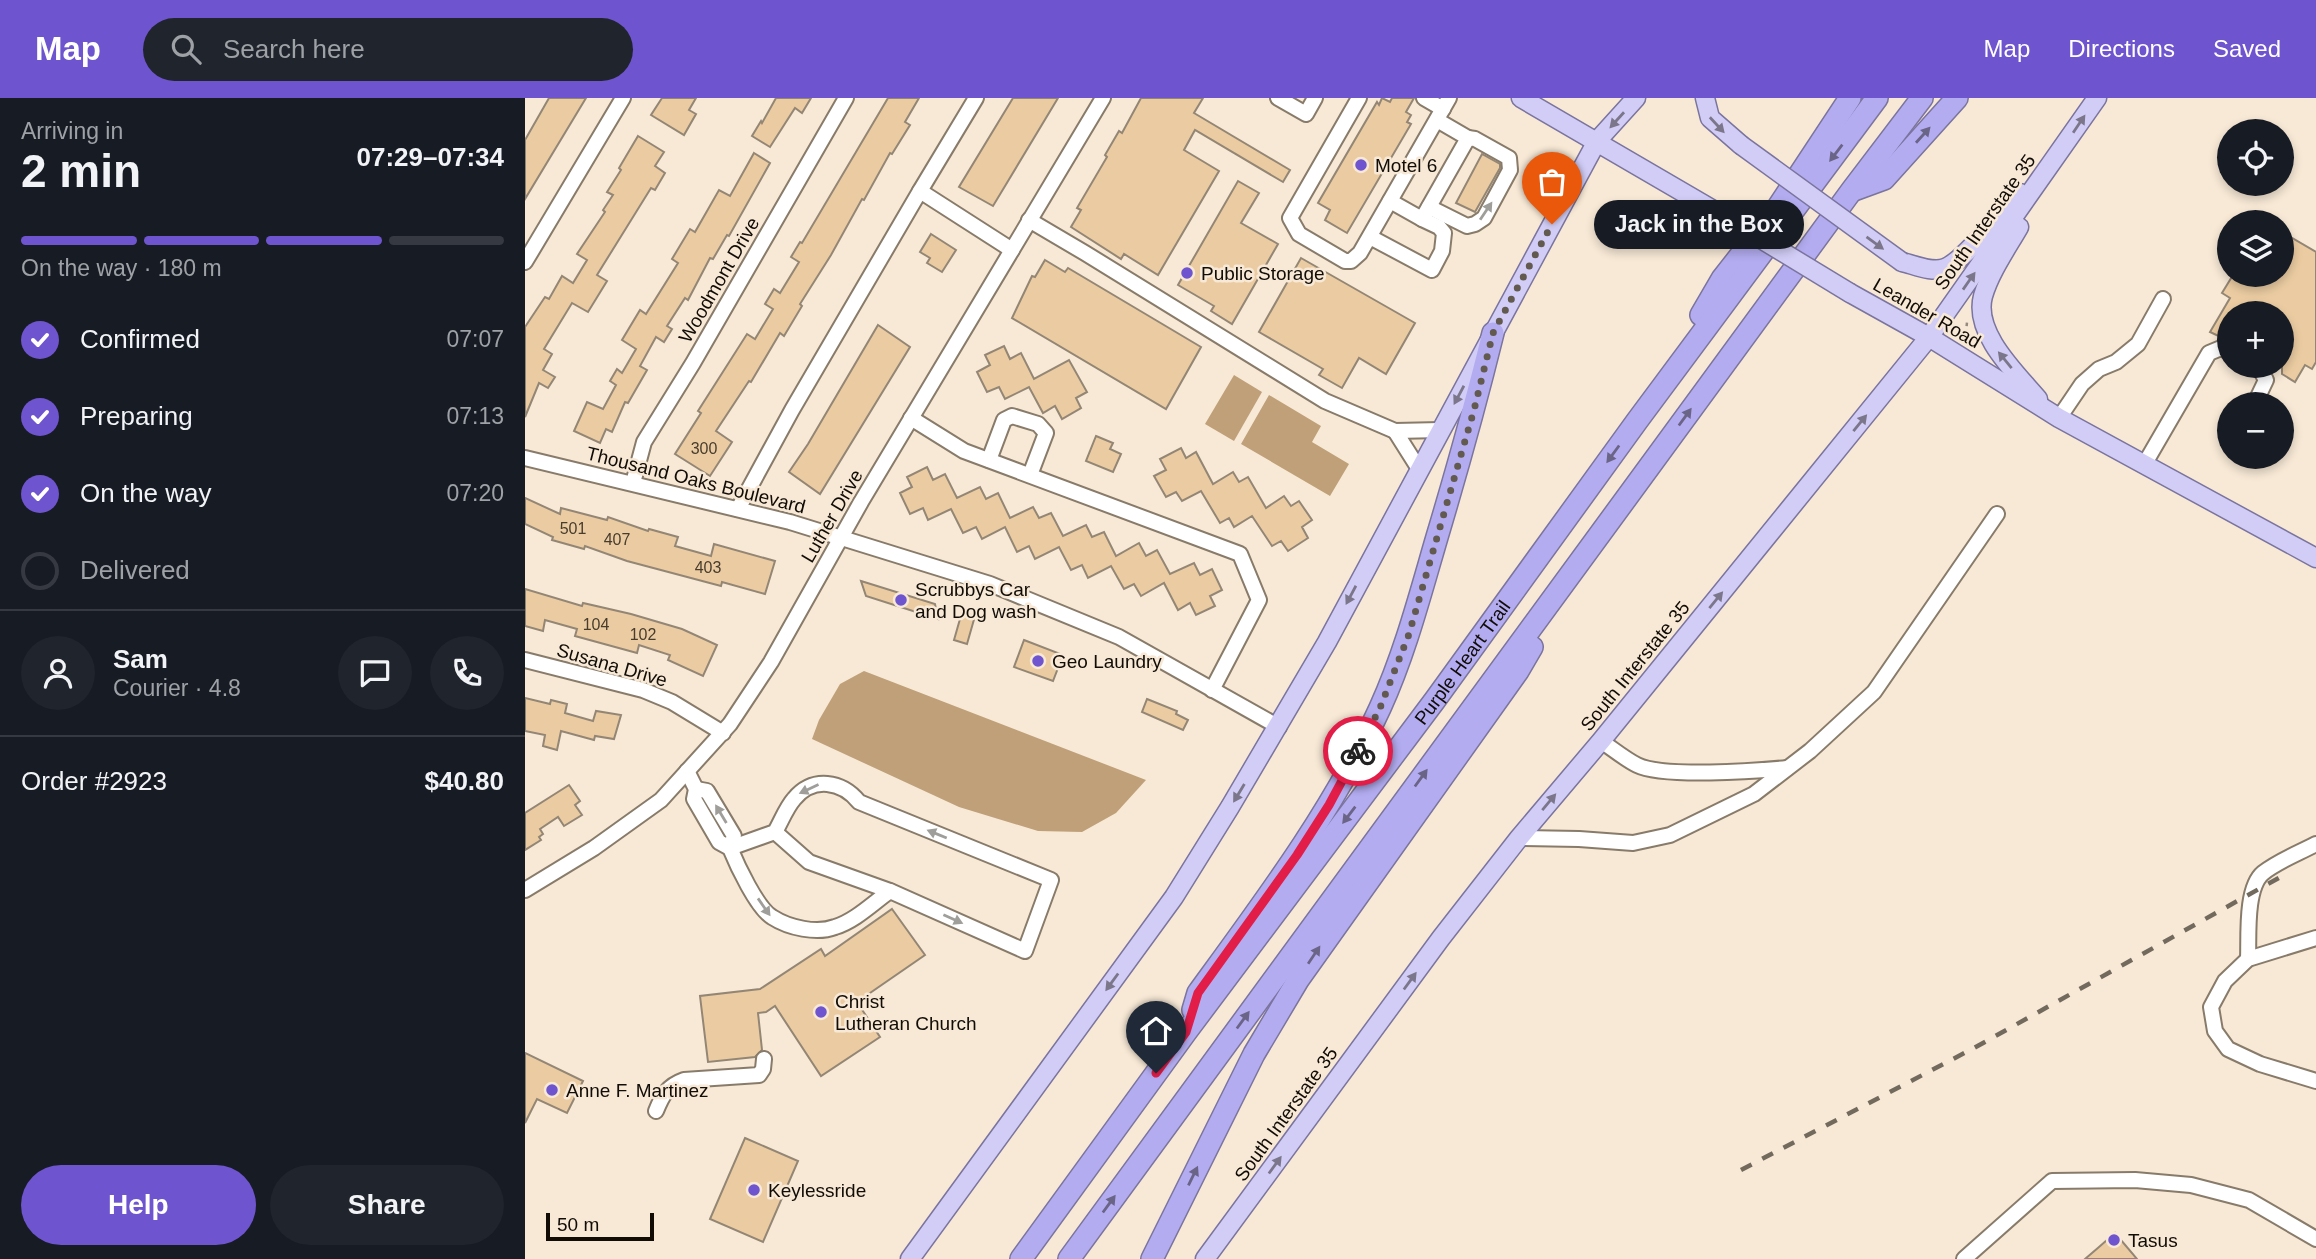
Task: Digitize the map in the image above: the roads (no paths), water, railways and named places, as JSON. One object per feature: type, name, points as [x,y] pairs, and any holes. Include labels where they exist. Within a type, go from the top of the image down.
[{"type":"highway","points":[[1637,421],[1723,279],[1776,210],[1850,98]]},
{"type":"highway","name":"Purple Heart Trail","points":[[1021,1259],[1877,98]]},
{"type":"highway","name":"Purple Heart Trail","points":[[1069,1259],[1922,98]]},
{"type":"highway","points":[[1852,190],[1884,179],[1957,98]]},
{"type":"highway","points":[[1186,1032],[1198,993],[1323,815],[1380,708],[1409,634],[1474,410],[1493,333]]},
{"type":"highway","points":[[1152,1259],[1255,1054],[1288,996],[1327,937],[1518,671],[1601,532]]},
{"type":"main road","name":"Leander Road","points":[[1521,98],[1929,337],[2054,415],[2316,558]]},
{"type":"main road","points":[[910,1259],[1174,897],[1279,727],[1597,141],[1636,98]]},
{"type":"main road","points":[[1705,98],[1710,118],[1741,145],[1902,262],[1932,270],[1946,268],[1962,257],[2061,150]]},
{"type":"main road","name":"South Interstate 35","points":[[1205,1259],[1441,938],[1519,838],[1929,337],[2097,98]]},
{"type":"main road","points":[[2054,415],[1998,351],[1983,323],[1983,297],[2061,150]]},
{"type":"street","points":[[525,262],[623,98]]},
{"type":"street","name":"Woodmont Drive","points":[[633,483],[643,442],[693,363],[846,98]]},
{"type":"street","points":[[738,509],[792,410],[976,98]]},
{"type":"street","name":"Luther Drive","points":[[525,890],[594,848],[661,800],[723,733],[771,662],[911,418],[1103,98]]},
{"type":"street","points":[[1278,98],[1306,114],[1315,98]]},
{"type":"street","points":[[1359,98],[1290,218],[1299,234],[1345,261],[1355,259],[1370,237],[1443,109]]},
{"type":"street","points":[[1391,201],[1467,226],[1475,224],[1484,218],[1510,170],[1509,158],[1475,139],[1468,138],[1443,109],[1424,98]]},
{"type":"street","points":[[1426,213],[1468,138]]},
{"type":"street","points":[[920,191],[1011,250]]},
{"type":"street","points":[[1370,237],[1431,270],[1442,251],[1444,233],[1426,213]]},
{"type":"street","points":[[1029,220],[1325,401],[1395,431],[1441,430]]},
{"type":"street","points":[[2054,415],[2099,369],[2129,353],[2138,344],[2163,299]]},
{"type":"street","points":[[2144,465],[2209,353],[2217,350]]},
{"type":"street","points":[[989,460],[1004,420],[1012,416],[1038,424],[1046,433],[1030,475]]},
{"type":"street","points":[[911,418],[964,451],[1240,554],[1259,600],[1212,690]]},
{"type":"street","points":[[1395,431],[1419,469]]},
{"type":"street","name":"Thousand Oaks Boulevard","points":[[525,458],[842,537],[991,584],[1119,637],[1279,727]]},
{"type":"street","points":[[1519,838],[1579,839],[1633,844],[1670,835],[1754,794],[1810,751],[1874,692],[1997,514]]},
{"type":"street","name":"Susana Drive","points":[[525,660],[643,690],[672,702],[723,733]]},
{"type":"street","points":[[1601,741],[1639,766],[1672,772],[1788,768]]},
{"type":"street","points":[[687,771],[696,789],[707,791],[734,836],[730,848],[742,875],[770,916],[798,927],[818,930],[836,927],[890,891]]},
{"type":"street","points":[[730,848],[775,832],[792,800],[809,786],[828,783],[850,791],[859,802],[1051,880],[1025,951],[890,891],[809,862],[775,832]]},
{"type":"street","points":[[2248,959],[2254,885],[2261,874],[2316,844]]},
{"type":"street","points":[[2316,938],[2248,959],[2225,981],[2211,1007],[2214,1031],[2228,1049],[2260,1064],[2316,1082]]},
{"type":"street","points":[[656,1111],[662,1096],[674,1083],[759,1075],[764,1059]]},
{"type":"street","points":[[1964,1259],[2052,1181],[2135,1180],[2191,1185],[2249,1200],[2316,1239]]},
{"type":"railway","points":[[1741,1170],[1974,1048],[2284,875]]},
{"type":"place","name":"Motel 6","points":[[1361,165]]},
{"type":"place","name":"Jack in the Box","points":[[1552,224]]},
{"type":"place","name":"Public Storage","points":[[1187,273]]},
{"type":"place","name":"Scrubbys Car and Dog wash","points":[[901,600]]},
{"type":"place","name":"Geo Laundry","points":[[1038,661]]},
{"type":"place","name":"Christ Lutheran Church","points":[[821,1012]]},
{"type":"place","name":"Anne F. Martinez","points":[[552,1090]]},
{"type":"place","name":"Keylessride","points":[[754,1190]]},
{"type":"place","name":"Tasus","points":[[2114,1240]]}]
